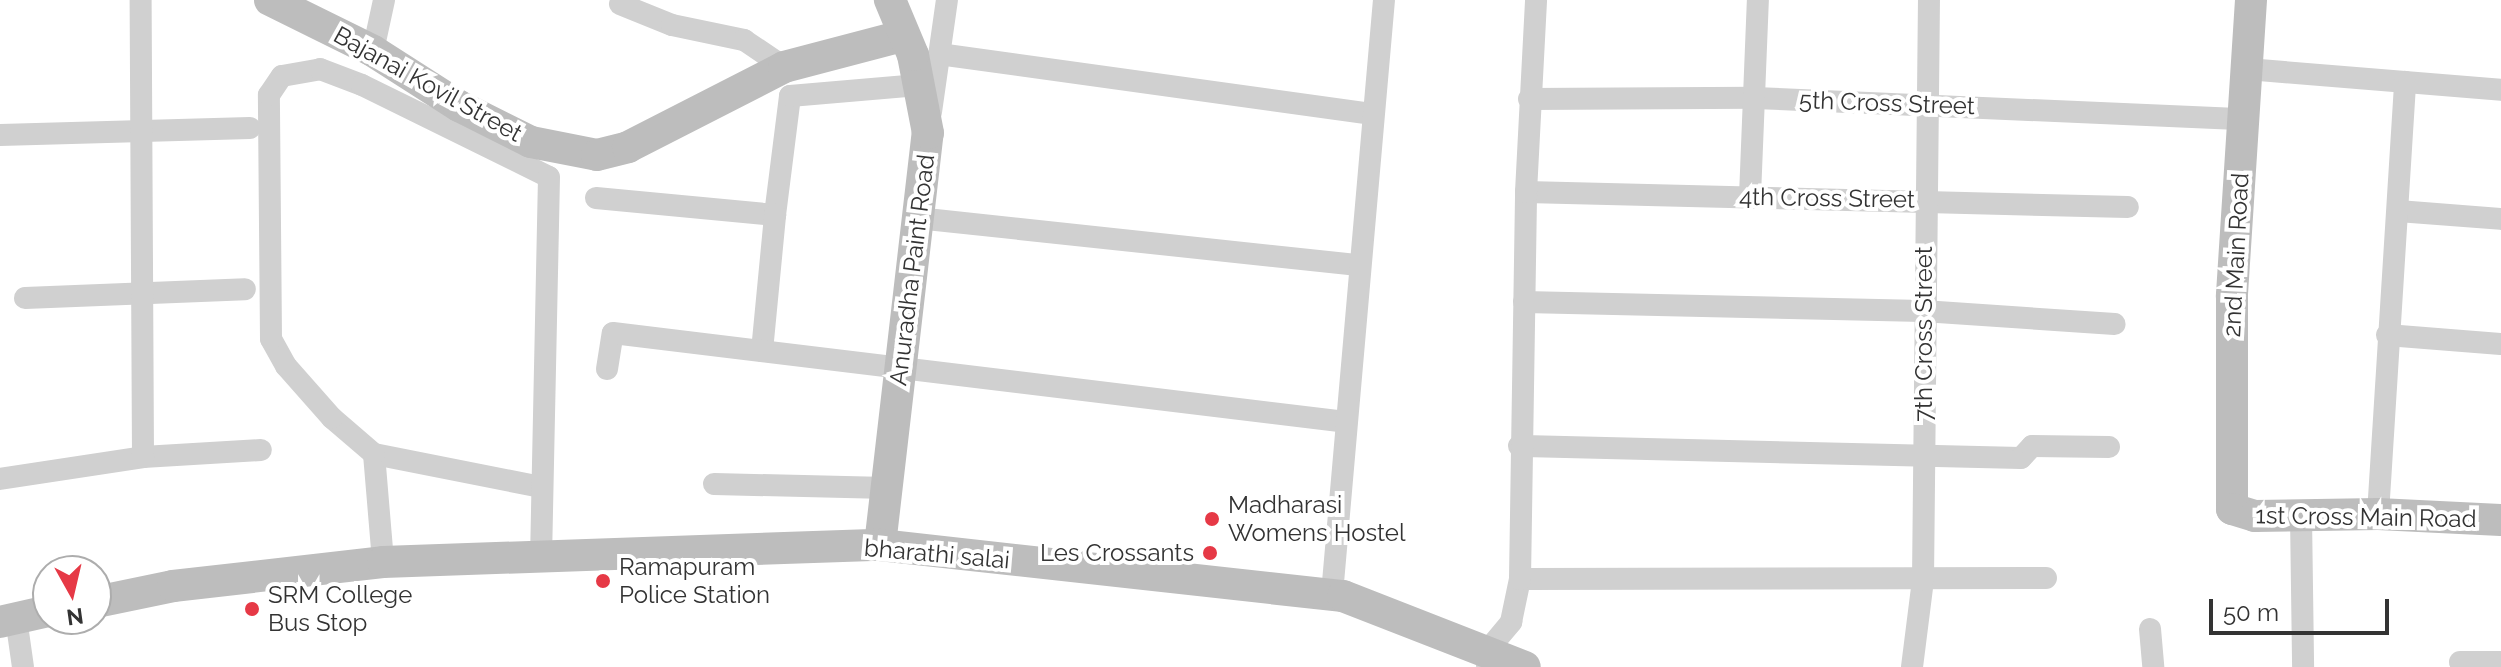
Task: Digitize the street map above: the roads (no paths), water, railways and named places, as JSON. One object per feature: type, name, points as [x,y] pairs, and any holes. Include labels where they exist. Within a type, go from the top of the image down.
[{"type":"street","points":[[141,0],[144,130],[143,457]]},
{"type":"street","name":"Bajanai Kovil Street","points":[[270,0],[373,51],[459,106],[531,142],[597,155],[628,147],[784,67],[902,36]]},
{"type":"street","points":[[373,51],[384,0]]},
{"type":"street","name":"Anuradha Paint Road","points":[[880,545],[928,133],[913,55],[902,36],[890,0]]},
{"type":"street","points":[[928,133],[947,0]]},
{"type":"street","points":[[1332,594],[1384,0]]},
{"type":"street","points":[[1487,659],[1511,622],[1520,579],[1519,446],[1526,192],[1536,0]]},
{"type":"street","points":[[1750,196],[1758,0]]},
{"type":"street","name":"7th Cross Street","points":[[1912,667],[1923,580],[1923,311],[1929,0]]},
{"type":"street","name":"2nd Main Road","points":[[2232,509],[2232,296],[2251,0]]},
{"type":"street","points":[[620,4],[672,25],[744,40],[784,67]]},
{"type":"street","points":[[939,54],[1373,114]]},
{"type":"street","points":[[541,487],[374,454],[304,387],[271,339],[269,95],[282,76],[320,69],[424,111],[549,177],[541,558]]},
{"type":"street","points":[[2247,69],[2501,90]]},
{"type":"street","points":[[2378,514],[2405,82]]},
{"type":"street","points":[[762,351],[790,96],[919,85]]},
{"type":"street","name":"5th Cross Street","points":[[1529,99],[1755,98],[2244,119]]},
{"type":"street","points":[[0,135],[250,128]]},
{"type":"street","name":"4th Cross Street","points":[[1526,192],[2128,207]]},
{"type":"street","points":[[596,198],[775,215]]},
{"type":"street","points":[[2398,211],[2501,219]]},
{"type":"street","points":[[917,218],[1359,265]]},
{"type":"street","points":[[25,298],[245,289]]},
{"type":"street","points":[[1524,302],[1923,311],[2115,324]]},
{"type":"street","points":[[607,369],[613,333],[1346,422]]},
{"type":"street","points":[[2387,335],[2501,344]]},
{"type":"street","points":[[1519,446],[2021,458],[2032,446],[2109,447]]},
{"type":"street","points":[[0,479],[143,457],[261,450]]},
{"type":"street","points":[[374,454],[383,562]]},
{"type":"street","points":[[714,484],[887,488]]},
{"type":"street","name":"1st Cross Main Road","points":[[2232,509],[2255,516],[2378,514],[2501,520]]},
{"type":"street","points":[[2301,516],[2303,667]]},
{"type":"street","name":"bharathi salai","points":[[112,599],[173,586],[383,562],[880,545],[1332,594],[1487,659],[1525,667]]},
{"type":"street","points":[[1520,579],[2046,578]]},
{"type":"street","points":[[23,667],[8,620],[32,615]]},
{"type":"street","points":[[2150,629],[2153,667]]},
{"type":"street","points":[[2460,662],[2501,662]]},
{"type":"place","name":"Madharasi Womens Hostel","points":[[1212,519]]},
{"type":"place","name":"Les Crossants","points":[[1210,553]]},
{"type":"place","name":"Ramapuram Police Station","points":[[603,581]]},
{"type":"place","name":"SRM College Bus Stop","points":[[252,609]]}]
